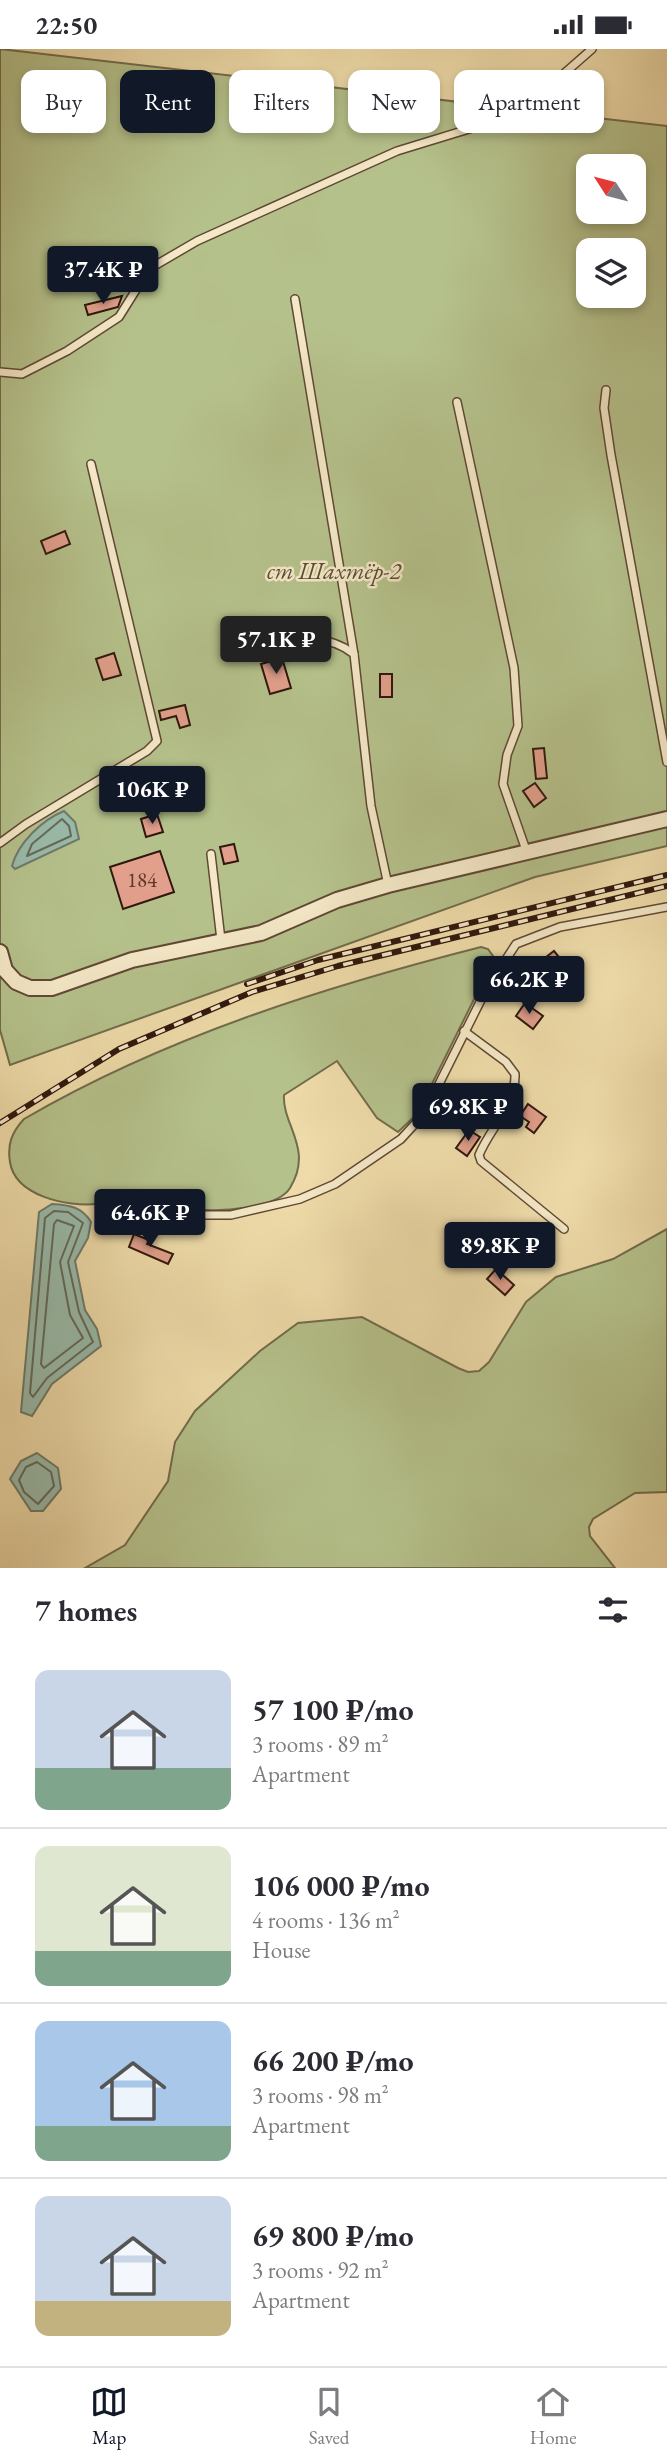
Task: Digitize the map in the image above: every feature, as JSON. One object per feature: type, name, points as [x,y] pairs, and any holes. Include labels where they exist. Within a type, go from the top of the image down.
[{"type":"street","points":[[0,953],[5,970],[16,982],[30,988],[52,988],[132,960],[261,933],[337,900],[388,885],[526,850],[667,819]]},
{"type":"lane","points":[[0,372],[22,374],[88,338],[119,317],[149,269],[197,241],[397,151],[518,114],[592,49]]},
{"type":"lane","points":[[295,299],[354,654],[371,806],[388,885]]},
{"type":"lane","points":[[606,390],[604,408],[611,455],[667,762]]},
{"type":"lane","points":[[457,402],[514,668],[518,726],[508,755],[503,784],[526,850]]},
{"type":"lane","points":[[0,843],[26,824],[147,751],[157,741],[91,464]]},
{"type":"lane","points":[[271,645],[303,638],[325,640],[339,642],[354,654]]},
{"type":"lane","points":[[211,854],[221,940]]},
{"type":"lane","points":[[130,1197],[200,1215],[231,1215],[300,1199],[335,1184],[401,1139],[424,1115],[464,1031],[516,944],[560,927],[667,907]]},
{"type":"lane","points":[[464,1031],[506,1062],[515,1074],[513,1095],[479,1155],[481,1161],[564,1229]]},
{"type":"green space","name":"ст Шахтёр-2","points":[[0,49],[182,70],[120,70],[120,133],[215,133],[215,74],[229,75],[229,133],[334,133],[334,88],[348,89],[348,133],[440,133],[440,100],[454,101],[454,133],[604,133],[604,119],[667,126],[667,846],[535,877],[10,1065],[0,1030]]},
{"type":"green space","points":[[481,947],[488,949],[493,956],[492,963],[417,1114],[398,1132],[377,1118],[337,1061],[284,1095],[299,1161],[297,1174],[290,1188],[273,1201],[232,1209],[205,1210],[133,1193],[102,1203],[71,1203],[44,1197],[32,1191],[14,1174],[10,1162],[11,1139],[24,1119],[133,1063],[246,1017],[305,997]]},
{"type":"green space","points":[[667,1229],[667,1492],[635,1493],[593,1519],[589,1527],[590,1536],[615,1568],[85,1568],[125,1545],[168,1481],[175,1442],[195,1411],[260,1351],[298,1323],[362,1317],[458,1368],[468,1372],[479,1371],[489,1362],[526,1302],[556,1277],[613,1259]]},
{"type":"water","points":[[64,811],[75,822],[79,839],[15,869],[12,866],[15,857],[25,841],[39,826]]},
{"type":"water","points":[[52,1204],[75,1208],[84,1213],[91,1222],[88,1238],[75,1261],[85,1310],[97,1329],[101,1346],[52,1384],[32,1416],[21,1412],[39,1212]]},
{"type":"water","points":[[37,1453],[58,1468],[61,1489],[43,1511],[31,1511],[10,1479],[21,1461]]},
{"type":"building","points":[[122,296],[118,307],[88,315],[85,305]]},
{"type":"building","points":[[65,531],[70,544],[46,554],[41,541]]},
{"type":"building","points":[[114,653],[121,675],[103,680],[96,659]]},
{"type":"building","points":[[282,658],[291,688],[270,694],[261,664]]},
{"type":"building","points":[[380,674],[392,674],[392,697],[380,697]]},
{"type":"building","points":[[185,705],[190,725],[180,728],[176,716],[161,720],[159,711]]},
{"type":"building","points":[[544,748],[547,778],[536,779],[533,749]]},
{"type":"building","points":[[535,783],[546,798],[534,807],[523,791]]},
{"type":"building","points":[[176,786],[181,800],[163,806],[158,792]]},
{"type":"building","points":[[157,814],[163,832],[146,837],[141,819]]},
{"type":"building","points":[[234,844],[238,861],[224,864],[220,847]]},
{"type":"building","points":[[160,851],[174,892],[123,909],[110,867]]},
{"type":"building","points":[[554,951],[563,962],[549,973],[541,961]]},
{"type":"building","points":[[525,1003],[543,1016],[533,1029],[516,1016]]},
{"type":"building","points":[[528,1104],[546,1117],[534,1133],[526,1127],[529,1122],[520,1116]]},
{"type":"building","points":[[469,1130],[480,1137],[467,1156],[456,1148]]},
{"type":"building","points":[[134,1234],[149,1240],[147,1244],[173,1254],[168,1264],[129,1247]]},
{"type":"building","points":[[496,1269],[514,1285],[505,1295],[487,1279]]},
{"type":"railway","points":[[247,984],[318,960],[667,875]]},
{"type":"railway","points":[[0,1123],[119,1049],[252,992],[338,966],[667,886]]}]
